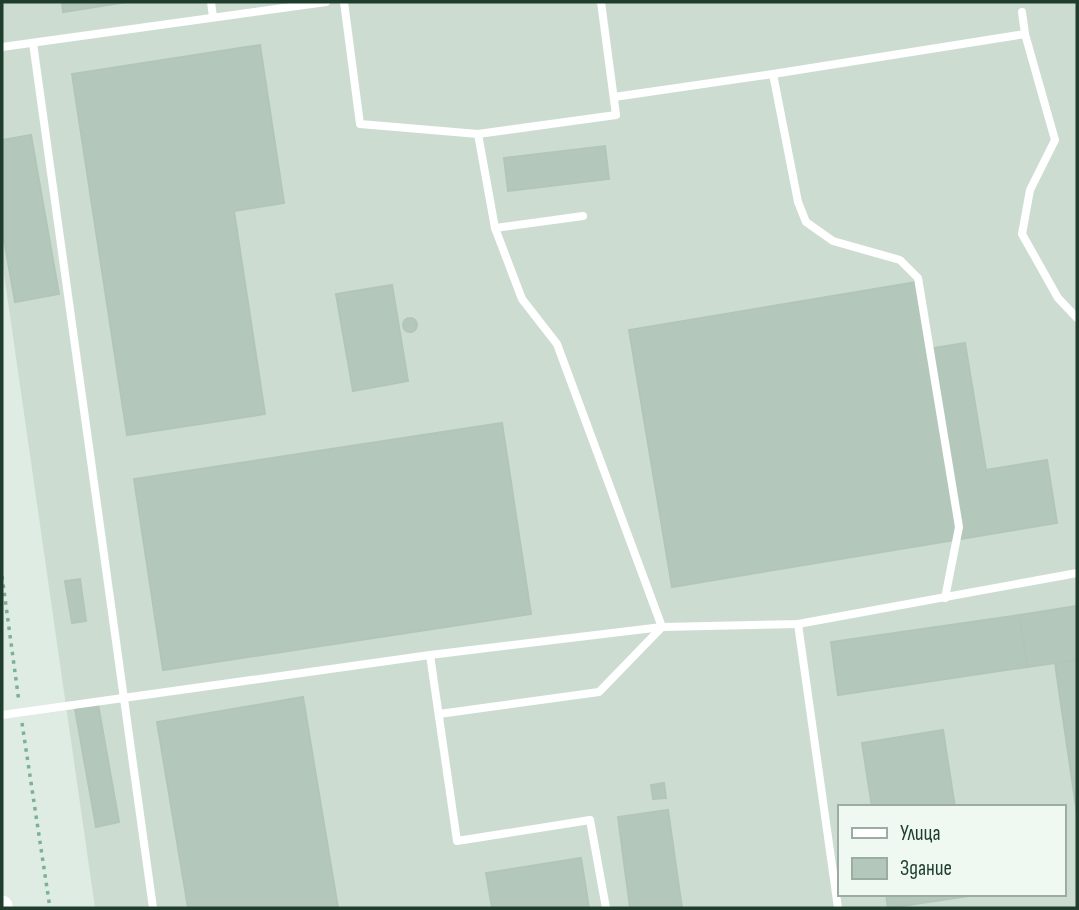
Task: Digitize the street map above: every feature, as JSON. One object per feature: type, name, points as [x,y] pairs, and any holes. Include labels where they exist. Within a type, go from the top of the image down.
[{"type":"lane","points":[[211,2],[213,17]]},
{"type":"lane","points":[[2,47],[326,2]]},
{"type":"lane","points":[[344,2],[360,124],[478,134],[617,115],[601,2]]},
{"type":"lane","points":[[1022,12],[1025,34],[1055,140],[1030,190],[1022,234],[1058,298],[1077,318]]},
{"type":"lane","points":[[614,97],[1025,34]]},
{"type":"lane","points":[[33,43],[153,908]]},
{"type":"lane","points":[[773,74],[797,202],[806,222],[833,240],[900,260],[918,278],[958,527],[946,598]]},
{"type":"lane","points":[[478,134],[495,228],[522,299],[557,344],[662,627]]},
{"type":"lane","points":[[495,228],[583,216]]},
{"type":"lane","points":[[2,715],[430,655],[662,627],[798,624],[1077,573]]},
{"type":"lane","points":[[798,624],[838,908]]},
{"type":"lane","points":[[439,714],[599,692],[662,627]]},
{"type":"lane","points":[[430,655],[457,841],[590,820],[606,908]]},
{"type":"path","points":[[2,576],[50,908]]},
{"type":"shaded area","points":[[2,2],[1077,2],[1077,908],[95,908],[2,260]]},
{"type":"building","points":[[62,2],[127,2],[63,12]]},
{"type":"building","points":[[260,45],[284,203],[234,211],[265,414],[127,435],[72,74]]},
{"type":"building","points":[[31,135],[59,294],[15,302],[2,228],[2,140]]},
{"type":"building","points":[[605,146],[609,179],[508,191],[504,158]]},
{"type":"building","points":[[917,282],[928,349],[965,343],[986,470],[1047,460],[1057,523],[672,587],[629,330]]},
{"type":"building","points":[[392,285],[408,381],[353,391],[336,294]]},
{"type":"building","points":[[410,318],[415,320],[415,330],[410,332],[405,330],[403,325],[405,320]]},
{"type":"building","points":[[502,423],[531,614],[163,670],[134,479]]},
{"type":"building","points":[[80,579],[86,621],[72,623],[65,581]]},
{"type":"building","points":[[1077,606],[1077,660],[1027,667],[1019,615]]},
{"type":"building","points":[[1019,615],[1027,667],[838,695],[831,642]]},
{"type":"building","points":[[1077,660],[1077,814],[1055,663]]},
{"type":"building","points":[[303,697],[338,908],[188,908],[157,722]]},
{"type":"building","points":[[98,704],[119,822],[96,827],[75,709]]},
{"type":"building","points":[[943,730],[955,805],[872,805],[862,743]]},
{"type":"building","points":[[664,783],[666,798],[653,799],[651,785]]},
{"type":"building","points":[[668,810],[682,908],[630,908],[618,817]]},
{"type":"building","points":[[581,858],[589,908],[492,908],[486,873]]},
{"type":"building","points":[[886,896],[969,896],[888,908]]}]
